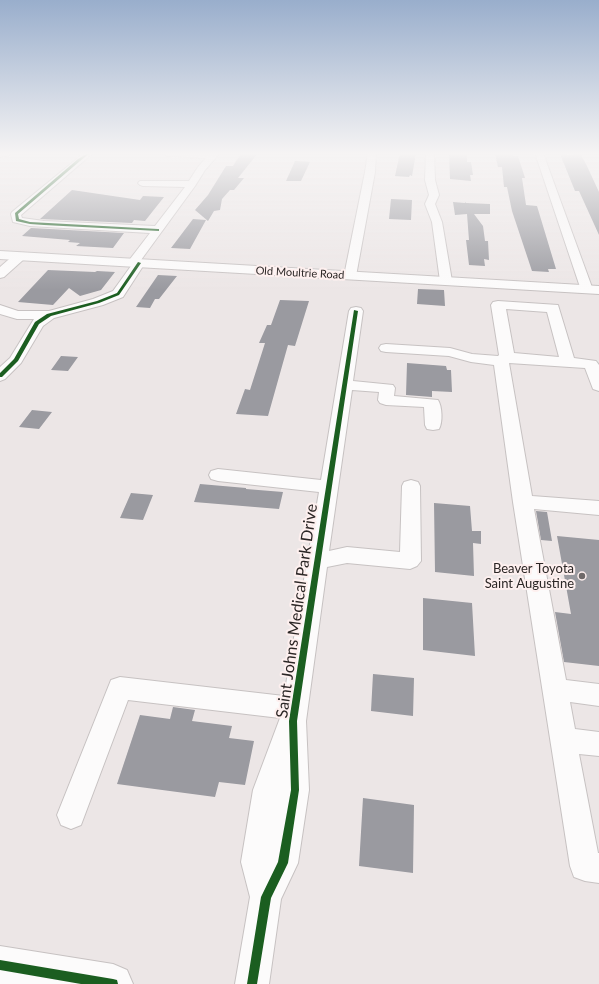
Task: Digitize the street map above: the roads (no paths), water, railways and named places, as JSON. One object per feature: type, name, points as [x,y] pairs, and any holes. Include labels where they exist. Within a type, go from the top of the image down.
[{"type":"main road","name":"Old Moultrie Road","points":[[0,256],[593,290]]},
{"type":"main road","points":[[0,965],[113,984]]},
{"type":"street","points":[[34,199],[16,214],[17,220],[44,224],[158,230]]},
{"type":"street","points":[[0,309],[17,316],[50,315],[98,302],[118,294],[136,263],[181,199]]},
{"type":"street","points":[[350,276],[365,199]]},
{"type":"street","points":[[432,199],[430,204],[437,222],[446,281]]},
{"type":"street","points":[[557,199],[593,290]]},
{"type":"street","points":[[0,274],[19,257]]},
{"type":"street","points":[[568,362],[552,308],[498,305],[523,502],[585,866],[599,868]]},
{"type":"street","name":"Saint Johns Medical Park Drive","points":[[252,984],[266,897],[283,863],[295,790],[294,715],[356,311]]},
{"type":"street","points":[[0,376],[16,360],[37,323],[50,315]]},
{"type":"street","points":[[386,348],[450,352],[471,358],[591,364],[599,386]]},
{"type":"street","points":[[344,385],[387,388],[386,400],[432,403],[433,425]]},
{"type":"street","points":[[218,475],[329,486]]},
{"type":"street","points":[[317,562],[347,555],[410,562],[411,486]]},
{"type":"street","points":[[523,502],[599,508]]},
{"type":"street","points":[[71,815],[120,688],[294,715]]},
{"type":"street","points":[[556,690],[599,695]]},
{"type":"street","points":[[564,740],[599,744]]},
{"type":"place","name":"Beaver Toyota Saint Augustine","points":[[582,576]]}]
